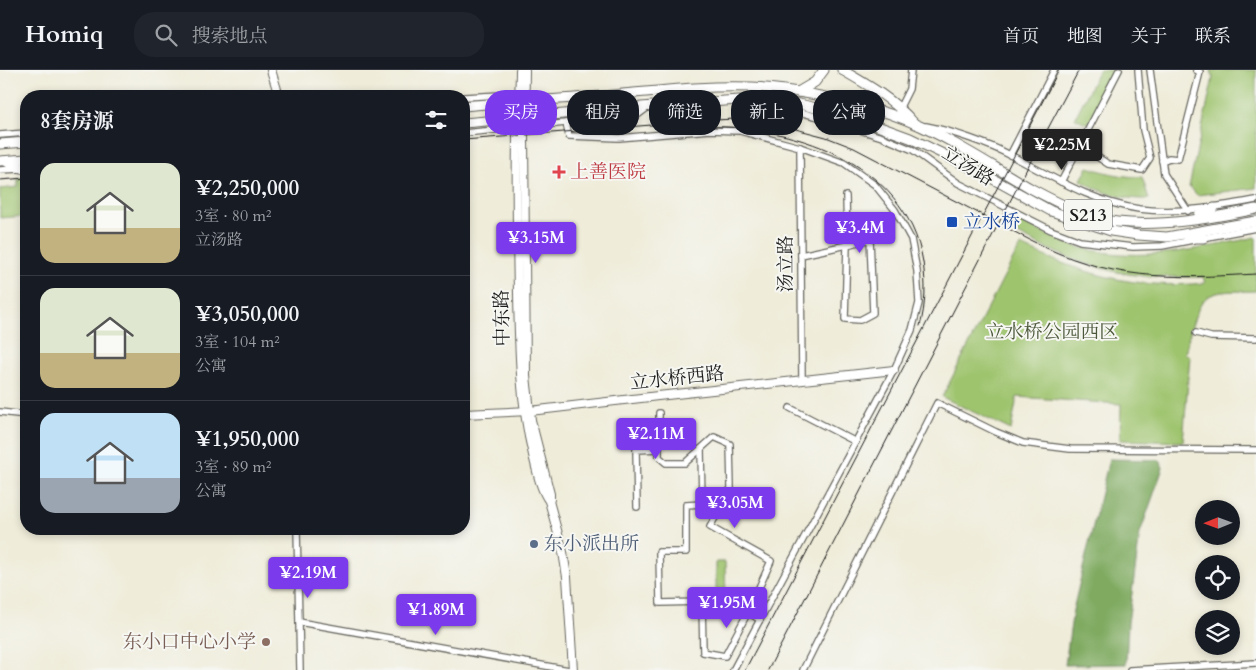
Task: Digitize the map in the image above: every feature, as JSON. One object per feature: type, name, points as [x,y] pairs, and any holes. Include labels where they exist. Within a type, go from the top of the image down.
[{"type":"main road","points":[[802,90],[816,82],[824,70]]},
{"type":"main road","points":[[842,70],[900,107],[915,124]]},
{"type":"main road","name":"立汤路","points":[[557,99],[714,88],[753,87],[780,90]]},
{"type":"main road","name":"立汤路","points":[[803,93],[874,109],[915,124],[945,138],[1058,202],[1083,213],[1116,222],[1155,223],[1188,216],[1256,209]]},
{"type":"main road","name":"立汤路","points":[[470,106],[485,105]]},
{"type":"main road","name":"立汤路","points":[[803,105],[850,116],[881,126],[982,173],[1051,211],[1111,231],[1167,237],[1256,221]]},
{"type":"main road","name":"立汤路","points":[[557,118],[649,106]]},
{"type":"main road","name":"立汤路","points":[[470,123],[485,123]]},
{"type":"main road","points":[[0,144],[20,142]]},
{"type":"main road","points":[[2,161],[20,160]]},
{"type":"main road","points":[[2,161],[20,167]]},
{"type":"main road","points":[[1188,216],[1214,208]]},
{"type":"main road","points":[[1167,237],[1203,238]]},
{"type":"street","points":[[272,70],[278,90]]},
{"type":"street","name":"中东路","points":[[520,70],[521,90]]},
{"type":"street","name":"中东路","points":[[523,90],[525,70]]},
{"type":"street","points":[[900,107],[909,89],[911,70]]},
{"type":"street","points":[[1010,155],[1054,70]]},
{"type":"street","points":[[1061,182],[1119,70]]},
{"type":"street","points":[[1087,150],[1108,164],[1142,170],[1150,158],[1143,130],[1138,70]]},
{"type":"street","points":[[1150,70],[1164,174],[1188,216]]},
{"type":"street","points":[[1162,161],[1169,158],[1178,159],[1200,72],[1196,70]]},
{"type":"street","name":"立汤路","points":[[470,97],[485,96]]},
{"type":"street","name":"立汤路","points":[[557,123],[631,120],[649,106]]},
{"type":"street","name":"立汤路","points":[[803,114],[882,137],[912,150],[958,183],[1051,230],[1080,241],[1133,248],[1162,246],[1256,228]]},
{"type":"street","points":[[566,123],[569,136],[619,138],[710,130],[740,131],[800,147],[844,163],[875,185],[895,210],[911,239],[917,271],[919,303],[912,330],[894,370],[734,670]]},
{"type":"street","name":"立汤路","points":[[915,124],[943,130],[1010,155],[1078,191],[1118,204],[1188,216]]},
{"type":"street","name":"立汤路","points":[[470,132],[485,129]]},
{"type":"street","points":[[0,135],[20,133]]},
{"type":"street","name":"中东路","points":[[520,135],[527,412],[550,494],[549,501],[563,552],[567,577],[571,670]]},
{"type":"street","name":"汤立路","points":[[800,147],[802,380]]},
{"type":"street","points":[[0,170],[20,169]]},
{"type":"street","points":[[801,255],[847,244],[870,239],[873,313],[860,320],[846,318],[847,244],[846,196]]},
{"type":"street","points":[[1214,208],[1256,200]]},
{"type":"street","points":[[1196,334],[1211,337],[1256,338]]},
{"type":"street","name":"立水桥西路","points":[[470,414],[527,412],[894,370]]},
{"type":"street","points":[[803,670],[937,403],[961,416],[1023,443],[1070,449],[1256,450]]},
{"type":"street","points":[[790,408],[856,442]]},
{"type":"street","points":[[0,412],[20,414]]},
{"type":"street","points":[[658,413],[659,457],[666,463],[685,463],[714,437],[730,444],[731,488],[710,527],[771,561],[748,612],[725,656],[703,652],[702,602],[660,603],[659,552],[686,552],[686,505],[702,504],[701,449]]},
{"type":"street","points":[[637,507],[636,450],[659,449]]},
{"type":"street","points":[[296,535],[300,670]]},
{"type":"street","points":[[748,612],[760,620]]},
{"type":"street","points":[[298,622],[571,670]]},
{"type":"street","points":[[1130,670],[1256,662]]},
{"type":"green space","points":[[1099,70],[1118,70],[1088,124],[1075,118]]},
{"type":"green space","points":[[1211,70],[1256,70],[1256,188],[1197,195],[1189,187],[1213,78]]},
{"type":"green space","points":[[1088,167],[1115,174],[1142,177],[1149,199],[1122,197],[1088,185],[1081,180]]},
{"type":"green space","points":[[18,179],[20,179],[20,216],[0,218],[0,189],[18,187]]},
{"type":"green space","name":"立水桥公园西区","points":[[1016,219],[1057,239],[1082,248],[1126,254],[1169,253],[1256,237],[1256,291],[1214,294],[1204,300],[1196,313],[1185,354],[1190,356],[1183,442],[1120,440],[1121,404],[1017,397],[1011,430],[942,397],[1021,246],[1066,265],[1110,278],[1156,284],[1205,283],[1203,277],[1128,274],[1110,271],[1077,261],[1045,248],[1014,232]]},
{"type":"green space","points":[[1109,459],[1160,460],[1163,468],[1140,533],[1128,623],[1126,664],[1065,665],[1073,610]]},
{"type":"green space","points":[[716,562],[725,562],[726,599],[716,599]]},
{"type":"railway","points":[[745,670],[1059,70]]},
{"type":"railway","points":[[768,670],[1079,70]]},
{"type":"railway","points":[[470,140],[714,120],[736,119],[769,122],[826,137],[854,148],[1030,240],[1087,263],[1114,270],[1168,276],[1196,277],[1256,274]]},
{"type":"railway","points":[[721,128],[770,132],[805,141],[838,155],[868,174],[893,198],[912,227],[923,262],[925,294],[920,326]]},
{"type":"railway","points":[[0,180],[20,178]]},
{"type":"place","name":"上善医院","points":[[559,172]]},
{"type":"place","name":"立水桥","points":[[952,222]]},
{"type":"place","name":"东小派出所","points":[[534,544]]},
{"type":"place","name":"东小口中心小学","points":[[266,642]]}]
